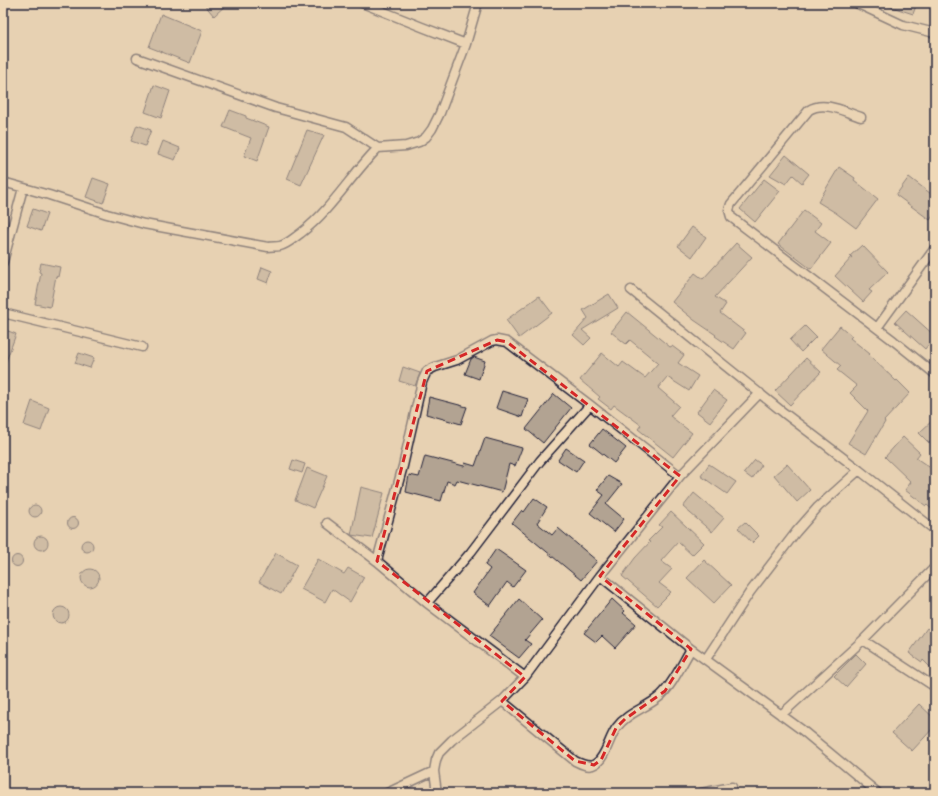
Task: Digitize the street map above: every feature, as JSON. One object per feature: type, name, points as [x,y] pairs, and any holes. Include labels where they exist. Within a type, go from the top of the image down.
[{"type":"street","points":[[362,3],[466,44]]},
{"type":"street","points":[[137,58],[269,106],[346,127],[378,148],[406,146],[419,142],[426,137],[432,129],[440,113],[466,44],[478,3]]},
{"type":"street","points":[[856,3],[903,25],[935,33]]},
{"type":"street","points":[[861,117],[823,105],[815,106],[809,110],[731,204],[729,210],[731,217],[935,374]]},
{"type":"street","points":[[3,182],[144,224],[268,247],[280,246],[291,241],[315,222],[351,180],[365,160],[378,148]]},
{"type":"street","points":[[3,262],[23,188]]},
{"type":"street","points":[[877,328],[935,248]]},
{"type":"street","points":[[631,290],[784,413],[935,530]]},
{"type":"street","points":[[3,313],[142,347]]},
{"type":"street","points":[[377,561],[403,466],[422,382],[427,371],[435,366],[457,360],[492,341],[497,340],[507,342],[680,476]]},
{"type":"street","points":[[437,793],[434,771],[439,754],[452,740],[502,701],[525,677],[600,576],[680,476],[760,393]]},
{"type":"street","points":[[427,604],[471,552],[540,461],[590,405]]},
{"type":"street","points":[[706,659],[750,592],[796,532],[818,507],[859,470]]},
{"type":"street","points":[[327,523],[377,561],[427,604],[525,677]]},
{"type":"street","points":[[781,715],[862,640],[935,567]]},
{"type":"street","points":[[600,576],[691,649],[802,730],[878,793]]},
{"type":"street","points":[[862,640],[935,687]]},
{"type":"street","points":[[502,701],[575,761],[585,765],[594,765],[601,760],[616,728],[624,719],[659,698],[665,691],[691,649]]},
{"type":"street","points":[[387,793],[434,771]]},
{"type":"street","points":[[701,793],[732,787]]},
{"type":"highlighted area","points":[[497,340],[507,342],[680,476],[600,576],[691,649],[665,691],[625,719],[616,728],[601,760],[594,765],[575,761],[502,701],[525,677],[377,561],[427,371]]},
{"type":"building","points":[[203,3],[228,3],[214,16]]},
{"type":"building","points":[[917,3],[913,14],[883,4]]},
{"type":"building","points":[[161,14],[202,31],[190,63],[149,47]]},
{"type":"building","points":[[154,85],[170,91],[161,118],[145,112]]},
{"type":"building","points":[[230,110],[269,127],[257,161],[244,156],[251,138],[223,127]]},
{"type":"building","points":[[137,125],[151,130],[145,146],[131,141]]},
{"type":"building","points":[[307,130],[324,135],[301,185],[287,179]]},
{"type":"building","points":[[163,141],[180,148],[175,160],[158,154]]},
{"type":"building","points":[[786,155],[809,174],[802,183],[793,175],[786,184],[770,175]]},
{"type":"building","points":[[839,167],[855,178],[854,180],[878,199],[856,228],[818,202]]},
{"type":"building","points":[[909,177],[935,197],[935,213],[930,220],[896,195]]},
{"type":"building","points":[[93,178],[110,184],[103,203],[86,197]]},
{"type":"building","points":[[764,179],[780,191],[755,222],[740,209]]},
{"type":"building","points":[[33,209],[47,214],[41,231],[27,226]]},
{"type":"building","points":[[804,210],[821,223],[815,231],[831,243],[811,269],[778,244]]},
{"type":"building","points":[[692,227],[706,237],[692,257],[678,246]]},
{"type":"building","points":[[736,243],[752,257],[715,297],[726,304],[720,313],[746,333],[734,349],[672,302],[695,273],[703,279]]},
{"type":"building","points":[[862,245],[888,272],[869,290],[872,292],[863,302],[835,276],[852,257],[850,256]]},
{"type":"building","points":[[41,263],[60,267],[58,277],[56,276],[50,307],[35,304],[41,273],[39,272]]},
{"type":"building","points":[[262,267],[272,271],[268,283],[258,279]]},
{"type":"building","points":[[609,294],[618,308],[582,330],[591,338],[584,345],[573,335],[588,318],[583,310]]},
{"type":"building","points":[[539,296],[552,313],[519,338],[506,320]]},
{"type":"building","points":[[906,310],[935,336],[925,349],[895,322]]},
{"type":"building","points":[[627,312],[670,347],[672,346],[684,355],[678,363],[698,376],[689,391],[667,377],[658,388],[679,406],[670,416],[692,433],[673,457],[638,429],[641,425],[614,405],[611,409],[598,399],[600,397],[580,380],[602,353],[619,367],[623,362],[645,378],[658,363],[630,340],[626,344],[611,332]]},
{"type":"building","points":[[805,326],[816,337],[801,352],[790,340]]},
{"type":"building","points":[[840,326],[852,336],[850,338],[870,354],[869,355],[910,393],[884,421],[885,422],[866,454],[848,443],[868,411],[850,393],[857,386],[837,370],[841,366],[821,349]]},
{"type":"building","points":[[3,329],[16,334],[4,367],[3,367]]},
{"type":"building","points":[[79,353],[94,358],[90,368],[75,363]]},
{"type":"building","points":[[474,357],[485,361],[479,379],[465,374],[471,359]]},
{"type":"building","points":[[806,358],[821,372],[790,405],[775,391]]},
{"type":"building","points":[[403,367],[420,373],[415,386],[399,381]]},
{"type":"building","points":[[713,390],[727,400],[710,422],[697,412]]},
{"type":"building","points":[[502,391],[528,399],[522,417],[496,408]]},
{"type":"building","points":[[554,394],[571,408],[543,443],[526,429]]},
{"type":"building","points":[[429,397],[467,407],[461,424],[426,414]]},
{"type":"building","points":[[32,401],[49,408],[41,431],[24,425]]},
{"type":"building","points":[[935,418],[935,438],[929,443],[919,433]]},
{"type":"building","points":[[602,429],[626,448],[614,463],[590,444]]},
{"type":"building","points":[[903,437],[920,453],[916,458],[935,471],[935,512],[905,490],[911,482],[885,457]]},
{"type":"building","points":[[485,438],[522,448],[515,466],[509,464],[502,492],[457,480],[455,484],[447,481],[441,501],[406,492],[409,475],[419,477],[425,456],[464,466],[465,463],[475,466]]},
{"type":"building","points":[[566,448],[584,460],[576,472],[558,460]]},
{"type":"building","points":[[293,460],[305,464],[302,473],[290,469]]},
{"type":"building","points":[[755,460],[762,465],[752,479],[744,473]]},
{"type":"building","points":[[709,464],[736,482],[727,494],[701,476]]},
{"type":"building","points":[[787,464],[810,490],[797,502],[774,475]]},
{"type":"building","points":[[307,468],[327,476],[313,508],[295,500]]},
{"type":"building","points":[[608,476],[622,484],[606,504],[624,519],[614,532],[590,513],[604,495],[597,490]]},
{"type":"building","points":[[361,487],[384,493],[372,538],[351,535]]},
{"type":"building","points":[[694,493],[724,518],[712,532],[683,507]]},
{"type":"building","points":[[534,498],[547,507],[537,523],[552,535],[558,528],[597,561],[581,580],[512,523],[522,510],[524,512]]},
{"type":"building","points":[[33,505],[37,505],[41,511],[37,517],[33,517],[29,513],[29,509]]},
{"type":"building","points":[[671,512],[704,543],[692,555],[678,542],[661,561],[672,569],[659,583],[671,592],[657,606],[622,576],[635,558],[650,542],[648,541],[662,527],[659,525]]},
{"type":"building","points":[[73,517],[77,519],[79,523],[77,527],[73,529],[69,527],[67,523],[69,519]]},
{"type":"building","points":[[745,522],[759,536],[752,543],[738,528]]},
{"type":"building","points":[[38,536],[44,536],[48,540],[48,546],[44,550],[38,550],[34,546],[34,540]]},
{"type":"building","points":[[85,540],[89,540],[93,546],[89,552],[85,552],[81,548],[81,544]]},
{"type":"building","points":[[496,549],[526,570],[513,587],[507,582],[490,606],[473,593],[490,569],[485,565]]},
{"type":"building","points":[[276,553],[297,565],[281,594],[259,582]]},
{"type":"building","points":[[17,555],[21,557],[23,561],[21,565],[17,567],[13,565],[11,561],[13,557]]},
{"type":"building","points":[[318,559],[344,574],[348,568],[364,577],[350,602],[332,589],[325,602],[301,589]]},
{"type":"building","points":[[704,560],[731,585],[714,603],[687,578]]},
{"type":"building","points":[[90,569],[96,572],[99,578],[96,584],[90,587],[84,584],[81,578],[84,572]]},
{"type":"building","points":[[519,599],[542,620],[525,640],[531,644],[519,658],[489,636]]},
{"type":"building","points":[[612,599],[625,611],[623,613],[636,624],[615,648],[602,636],[596,642],[584,633]]},
{"type":"building","points":[[58,607],[64,607],[69,612],[67,621],[64,623],[58,623],[53,618],[53,612]]},
{"type":"building","points":[[927,628],[935,634],[935,672],[923,660],[922,662],[909,653]]},
{"type":"building","points":[[856,654],[866,664],[846,687],[834,676]]},
{"type":"building","points":[[919,704],[935,719],[935,726],[912,751],[892,733]]}]
